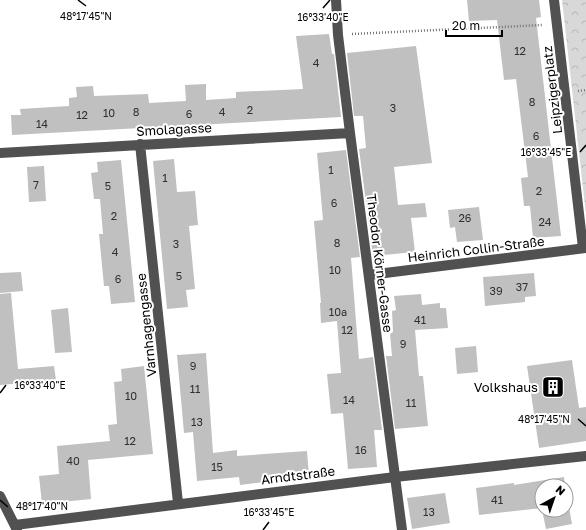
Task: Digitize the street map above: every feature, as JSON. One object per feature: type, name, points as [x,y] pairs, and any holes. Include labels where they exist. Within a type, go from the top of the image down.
[{"type":"street","name":"Theodor Körner-Gasse","points":[[336,0],[338,35],[350,133],[402,530]]},
{"type":"street","name":"Leipzigerplatz","points":[[554,0],[585,248]]},
{"type":"street","name":"Smolagasse","points":[[0,153],[350,133]]},
{"type":"street","name":"Varnhagengasse","points":[[140,144],[178,503]]},
{"type":"street","name":"Heinrich Collin-Straße","points":[[369,275],[585,248]]},
{"type":"street","name":"Arndtstraße","points":[[16,528],[178,503],[586,456]]},
{"type":"street","points":[[0,496],[16,528]]},
{"type":"path","points":[[338,35],[557,24]]},
{"type":"green space","points":[[562,0],[586,0],[586,215]]},
{"type":"building","points":[[467,0],[539,0],[541,17],[536,18],[561,236],[533,238],[530,206],[524,206],[521,178],[528,177],[516,79],[504,80],[497,20],[469,21]]},
{"type":"building","points":[[329,34],[332,54],[334,54],[341,117],[12,135],[11,115],[21,115],[20,109],[69,106],[69,98],[77,97],[76,87],[93,86],[94,96],[148,94],[149,103],[186,101],[185,85],[206,84],[206,100],[236,98],[236,92],[303,89],[296,36]]},
{"type":"building","points":[[416,46],[432,163],[394,167],[398,205],[425,203],[427,217],[411,218],[415,252],[373,256],[359,149],[366,148],[363,116],[354,116],[347,53]]},
{"type":"building","points":[[346,150],[360,257],[351,258],[359,359],[373,357],[382,430],[374,430],[377,467],[348,469],[343,413],[331,414],[327,374],[341,373],[337,321],[321,323],[321,303],[314,221],[323,220],[317,153]]},
{"type":"building","points":[[174,159],[177,192],[195,191],[198,225],[189,226],[195,289],[186,290],[188,307],[167,309],[153,161]]},
{"type":"building","points":[[121,160],[135,302],[111,304],[109,286],[104,286],[99,234],[103,234],[100,199],[94,199],[91,173],[98,172],[97,162]]},
{"type":"building","points":[[44,166],[46,201],[29,202],[27,167]]},
{"type":"building","points":[[479,207],[483,240],[457,242],[455,227],[450,228],[448,210]]},
{"type":"building","points":[[21,272],[23,291],[0,293],[0,273]]},
{"type":"building","points":[[534,273],[536,296],[525,297],[525,302],[485,306],[483,277]]},
{"type":"building","points":[[11,293],[18,369],[54,366],[56,380],[0,385],[0,294]]},
{"type":"building","points":[[421,294],[422,305],[440,303],[440,308],[446,308],[448,328],[415,330],[419,376],[423,376],[428,426],[395,429],[386,356],[392,356],[390,334],[393,332],[392,311],[396,310],[394,296]]},
{"type":"building","points":[[68,308],[72,352],[55,353],[51,310]]},
{"type":"building","points":[[476,346],[478,372],[457,374],[455,348]]},
{"type":"building","points":[[206,353],[213,453],[237,450],[237,456],[307,451],[309,476],[240,485],[239,477],[197,481],[193,432],[184,433],[177,355]]},
{"type":"building","name":"Volkshaus","points":[[572,360],[579,408],[586,407],[586,441],[539,448],[527,366]]},
{"type":"building","points":[[144,366],[153,454],[88,460],[91,499],[42,504],[39,476],[59,474],[57,446],[110,441],[108,425],[117,424],[114,382],[122,381],[121,369]]},
{"type":"building","points":[[534,482],[534,509],[479,515],[476,488],[514,483],[514,485]]},
{"type":"building","points":[[445,493],[450,523],[412,529],[407,498]]},
{"type":"building","points":[[544,518],[571,518],[572,524],[546,529]]},
{"type":"place","name":"Volkshaus","points":[[553,387]]}]
